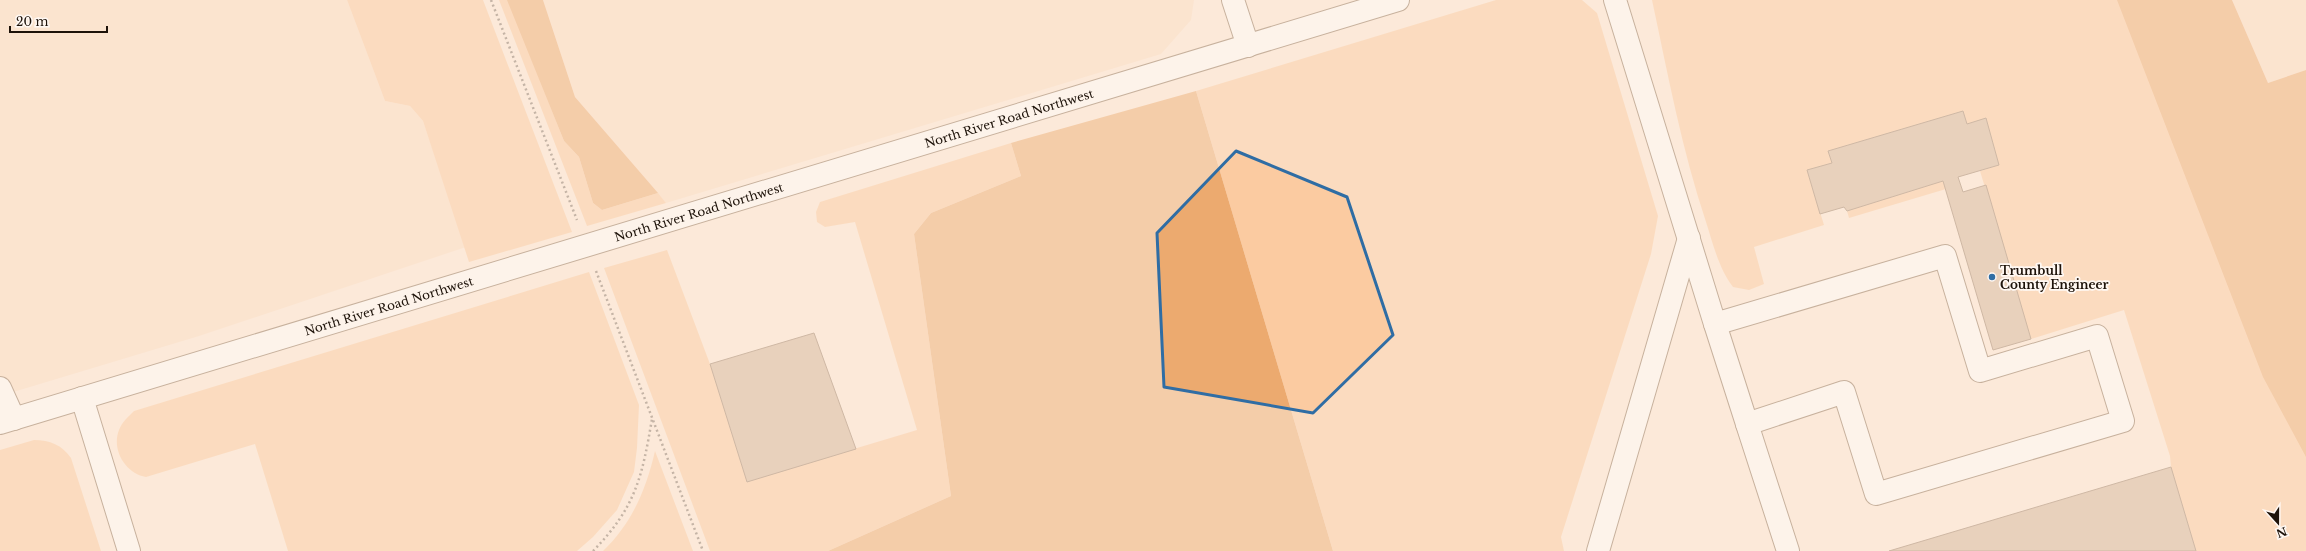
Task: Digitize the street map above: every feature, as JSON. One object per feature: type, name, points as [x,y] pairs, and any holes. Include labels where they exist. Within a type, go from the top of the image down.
[{"type":"street","points":[[1233,0],[1248,46]]},
{"type":"street","name":"North River Road Northwest","points":[[7,421],[1398,0]]},
{"type":"street","points":[[1615,0],[1715,324],[1788,551]]},
{"type":"street","points":[[1598,551],[1689,238]]},
{"type":"street","points":[[1715,324],[1945,256],[1980,370],[2097,336],[2123,421],[1876,494],[1844,392],[1747,424]]},
{"type":"street","points":[[0,388],[7,421]]},
{"type":"street","points":[[82,398],[128,551]]},
{"type":"path","points":[[491,0],[577,221]]},
{"type":"path","points":[[595,268],[702,551]]},
{"type":"path","points":[[593,551],[618,521],[637,489],[652,419]]},
{"type":"highlighted area","points":[[1236,151],[1347,197],[1393,335],[1313,413],[1164,387],[1157,233]]},
{"type":"shaded area","points":[[0,0],[347,0],[385,101],[410,106],[423,121],[466,247],[199,336],[0,396]]},
{"type":"shaded area","points":[[347,0],[483,0],[572,232],[469,262],[423,121],[410,106],[385,101]]},
{"type":"shaded area","points":[[499,0],[508,0],[564,141],[579,157],[593,203],[602,210],[658,193],[666,203],[587,226]]},
{"type":"shaded area","points":[[507,0],[543,0],[575,97],[658,193],[602,210],[593,203],[579,157],[564,141]]},
{"type":"shaded area","points":[[543,0],[1194,0],[1191,20],[1161,54],[666,203],[575,97]]},
{"type":"shaded area","points":[[1496,0],[1582,0],[1597,13],[1658,216],[1651,254],[1561,537],[1564,551],[1333,551],[1196,91]]},
{"type":"shaded area","points":[[1652,0],[2127,0],[2306,401],[2306,551],[2196,551],[2171,467],[2170,456],[2124,310],[2031,339],[1980,171],[1999,165],[1986,118],[1967,124],[1963,111],[1828,151],[1832,163],[1807,170],[1824,225],[1754,247],[1764,284],[1749,290],[1733,287],[1728,280],[1717,256],[1697,195],[1676,112]]},
{"type":"shaded area","points":[[2117,0],[2232,0],[2268,83],[2306,70],[2306,457],[2263,377]]},
{"type":"shaded area","points":[[2232,0],[2306,0],[2306,70],[2268,83]]},
{"type":"shaded area","points":[[1196,91],[1333,551],[828,551],[951,496],[914,234],[931,213],[1021,176],[1011,143]]},
{"type":"shaded area","points":[[1011,143],[1021,176],[931,213],[914,234],[951,496],[828,551],[710,551],[604,268],[667,250],[710,364],[747,481],[917,430],[855,222],[825,227],[817,222],[816,212],[820,202]]},
{"type":"shaded area","points":[[1943,181],[1946,189],[1849,218],[1847,211]]},
{"type":"shaded area","points":[[589,272],[639,405],[637,448],[634,472],[617,510],[593,537],[577,551],[288,551],[255,444],[146,477],[132,471],[122,460],[119,453],[117,438],[120,427],[134,411]]},
{"type":"shaded area","points":[[34,440],[55,444],[64,450],[71,458],[101,551],[0,551],[0,450]]},
{"type":"shaded area","points":[[655,451],[693,551],[603,551],[630,517],[647,479]]},
{"type":"building","name":"Trumbull County Engineer","points":[[1963,111],[1967,124],[1986,118],[1999,165],[1958,177],[1963,192],[1986,185],[2031,339],[1993,350],[1943,181],[1847,211],[1844,207],[1820,214],[1807,170],[1832,163],[1828,151]]},
{"type":"building","points":[[814,333],[856,449],[747,482],[710,364]]},
{"type":"building","points":[[2171,467],[2196,551],[1889,551]]},
{"type":"place","name":"Trumbull County Engineer","points":[[1992,277]]}]
